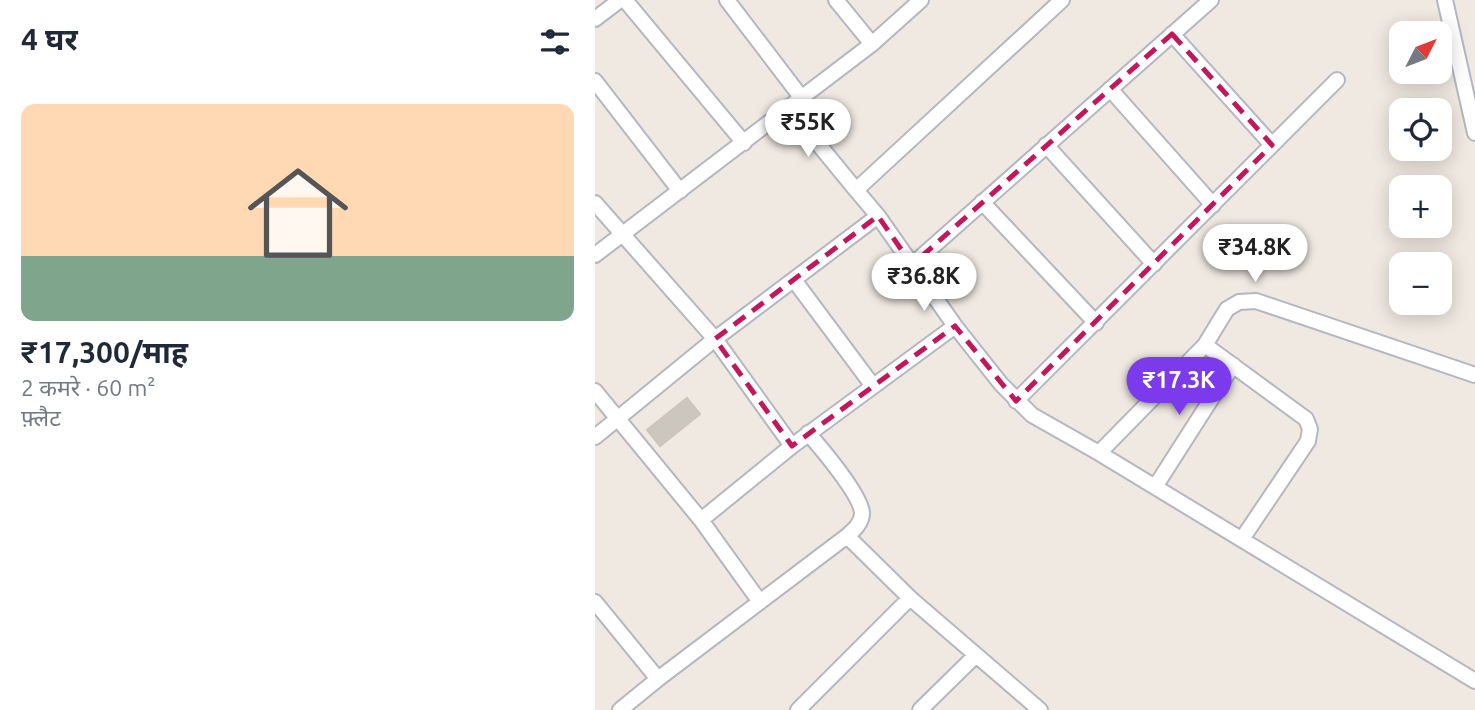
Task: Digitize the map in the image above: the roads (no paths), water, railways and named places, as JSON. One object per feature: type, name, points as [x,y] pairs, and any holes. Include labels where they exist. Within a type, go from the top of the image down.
[{"type":"street","points":[[595,19],[622,0],[744,143]]},
{"type":"street","points":[[726,0],[801,97]]},
{"type":"street","points":[[836,0],[872,44]]},
{"type":"street","points":[[595,256],[872,44],[921,0]]},
{"type":"street","points":[[856,190],[1062,0]]},
{"type":"street","points":[[912,265],[1210,0]]},
{"type":"street","points":[[1445,0],[1475,133]]},
{"type":"street","points":[[1172,34],[1272,145]]},
{"type":"street","points":[[1016,401],[1337,80]]},
{"type":"street","points":[[595,81],[680,191]]},
{"type":"street","points":[[1110,89],[1213,205]]},
{"type":"street","points":[[788,107],[878,216],[955,327],[1016,401],[1032,415],[1475,681]]},
{"type":"street","points":[[1047,145],[1154,264]]},
{"type":"street","points":[[982,202],[1096,323]]},
{"type":"street","points":[[595,203],[715,339],[792,446]]},
{"type":"street","points":[[595,438],[715,339],[878,216]]},
{"type":"street","points":[[794,280],[873,386]]},
{"type":"street","points":[[1099,453],[1205,345],[1227,309],[1239,302],[1256,301],[1475,375]]},
{"type":"street","points":[[701,520],[808,433],[955,327]]},
{"type":"street","points":[[1205,345],[1306,419],[1310,429],[1308,441],[1242,539]]},
{"type":"street","points":[[1155,487],[1233,365]]},
{"type":"street","points":[[595,391],[701,520],[760,602]]},
{"type":"street","points":[[620,710],[856,528],[861,519],[859,503],[808,433]]},
{"type":"street","points":[[847,536],[1030,707]]},
{"type":"street","points":[[798,710],[911,598]]},
{"type":"street","points":[[595,602],[657,679]]},
{"type":"street","points":[[921,710],[975,656]]}]
